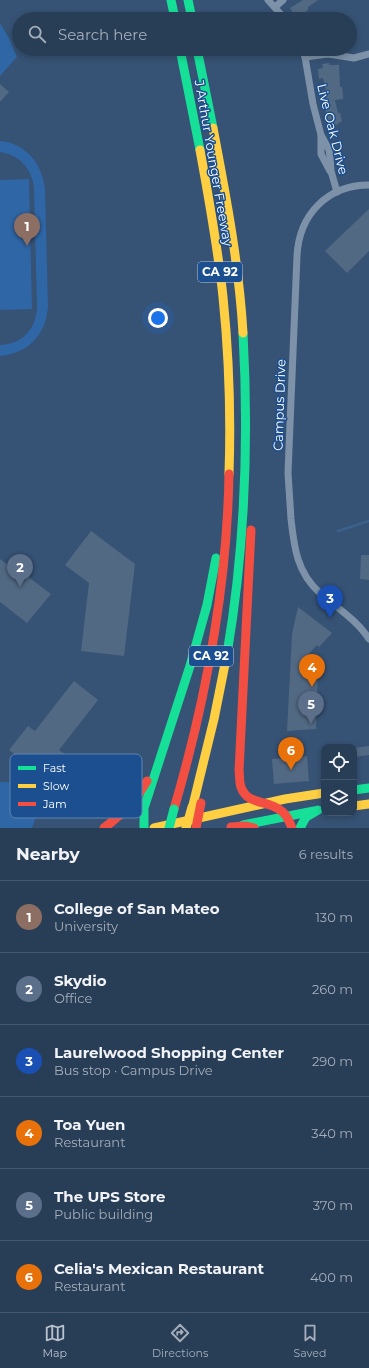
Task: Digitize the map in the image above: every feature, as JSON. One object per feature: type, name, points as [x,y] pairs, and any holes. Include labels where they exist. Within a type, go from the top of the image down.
[{"type":"main road","points":[[171,0],[174,12]]},
{"type":"main road","points":[[188,0],[191,12]]},
{"type":"main road","name":"J Arthur Younger Freeway","points":[[169,828],[194,735],[212,651],[221,583],[228,499],[230,449],[229,399],[223,299],[212,215],[181,56]]},
{"type":"main road","name":"J Arthur Younger Freeway","points":[[186,828],[197,804],[230,643],[238,580],[245,494],[247,443],[244,350],[237,270],[225,196],[198,56]]},
{"type":"main road","points":[[247,443],[251,501],[251,538],[239,780],[241,788],[247,797],[257,802],[266,803],[288,816],[292,828]]},
{"type":"main road","points":[[144,828],[144,808],[185,683],[203,621],[228,499]]},
{"type":"main road","points":[[142,788],[162,755]]},
{"type":"main road","points":[[357,790],[369,788]]},
{"type":"main road","points":[[154,828],[266,803],[321,794]]},
{"type":"main road","points":[[196,828],[197,804]]},
{"type":"main road","points":[[357,806],[369,804]]},
{"type":"main road","points":[[230,828],[321,810]]},
{"type":"main road","points":[[300,828],[306,817],[321,810]]},
{"type":"main road","points":[[104,828],[118,818]]},
{"type":"main road","points":[[230,828],[245,826],[254,828]]},
{"type":"street","points":[[268,0],[279,12]]},
{"type":"street","points":[[275,7],[283,0]]},
{"type":"street","points":[[341,56],[354,58],[369,54]]},
{"type":"street","points":[[305,57],[313,56]]},
{"type":"street","name":"Live Oak Drive","points":[[305,57],[310,92],[321,135],[321,154],[331,171],[337,192]]},
{"type":"street","name":"Campus Drive","points":[[369,185],[353,186],[337,192],[321,203],[311,214],[303,228],[298,247],[289,490],[295,551],[304,575],[315,588],[358,625],[369,639]]},
{"type":"shaded area","points":[[0,23],[12,45],[12,56],[17,57],[0,76]]},
{"type":"shaded area","points":[[0,141],[18,146],[25,150],[36,163],[43,179],[45,188],[48,306],[44,326],[34,341],[19,351],[0,356],[0,345],[15,342],[27,334],[34,322],[37,307],[33,181],[24,164],[13,156],[0,152]]},
{"type":"shaded area","points":[[29,179],[32,309],[0,310],[0,180]]},
{"type":"shaded area","points":[[0,782],[10,782],[10,818],[36,818],[32,828],[0,828]]},
{"type":"building","points":[[303,0],[318,0],[308,7],[308,10],[305,12],[293,12],[290,8]]},
{"type":"building","points":[[329,63],[329,65],[339,65],[340,87],[342,87],[343,94],[343,99],[335,100],[338,113],[340,113],[342,121],[337,125],[330,127],[322,91],[326,90],[323,78],[319,79],[318,69],[323,68],[322,64]]},
{"type":"building","points":[[0,84],[9,92],[0,102]]},
{"type":"building","points":[[369,209],[369,251],[347,273],[325,251]]},
{"type":"building","points":[[91,531],[135,564],[124,656],[81,651],[89,583],[65,565]]},
{"type":"building","points":[[361,555],[369,555],[369,580],[360,579]]},
{"type":"building","points":[[0,559],[26,579],[27,576],[51,594],[27,623],[0,602]]},
{"type":"building","points":[[298,607],[332,633],[319,647],[317,645],[299,664],[318,664],[316,729],[287,731],[292,634]]},
{"type":"building","points":[[74,681],[98,700],[59,750],[65,754],[14,754],[9,750],[28,726],[35,731]]},
{"type":"building","points":[[369,746],[369,755],[357,757],[357,748]]},
{"type":"building","points":[[307,756],[309,781],[274,784],[272,759]]},
{"type":"waterway","points":[[338,531],[369,521]]},
{"type":"traffic: fast","points":[[171,0],[174,12]]},
{"type":"traffic: fast","points":[[188,0],[191,12]]},
{"type":"traffic: fast","points":[[181,56],[200,150]]},
{"type":"traffic: fast","points":[[198,56],[213,128]]},
{"type":"traffic: fast","points":[[227,654],[238,574],[244,494],[246,414],[243,333]]},
{"type":"traffic: fast","points":[[144,828],[144,808],[190,666],[207,605],[216,558]]},
{"type":"traffic: fast","points":[[357,790],[369,788]]},
{"type":"traffic: fast","points":[[169,828],[174,809]]},
{"type":"traffic: fast","points":[[300,828],[306,817],[318,810]]},
{"type":"traffic: fast","points":[[243,825],[314,811]]},
{"type":"traffic: slow","points":[[213,128],[235,256],[243,333]]},
{"type":"traffic: slow","points":[[200,150],[216,242],[227,341],[230,430],[229,474]]},
{"type":"traffic: slow","points":[[193,805],[214,719],[227,654]]},
{"type":"traffic: slow","points":[[154,828],[285,799],[321,793]]},
{"type":"traffic: slow","points":[[357,806],[369,804]]},
{"type":"traffic: slow","points":[[186,828],[192,807]]},
{"type":"traffic: jam","points":[[174,809],[196,727],[213,643],[224,559],[229,474]]},
{"type":"traffic: jam","points":[[251,530],[239,771],[240,783],[244,793],[248,797],[275,807],[282,812],[288,818],[292,828]]},
{"type":"traffic: jam","points":[[142,789],[147,781]]},
{"type":"traffic: jam","points":[[196,828],[201,803]]},
{"type":"traffic: jam","points":[[104,828],[117,818]]},
{"type":"traffic: jam","points":[[231,827],[245,826],[254,828]]},
{"type":"place","name":"College of San Mateo","points":[[27,246]]},
{"type":"place","name":"Skydio","points":[[20,587]]},
{"type":"place","name":"Laurelwood Shopping Center","points":[[330,618]]},
{"type":"place","name":"Toa Yuen","points":[[312,687]]},
{"type":"place","name":"The UPS Store","points":[[311,724]]},
{"type":"place","name":"Celia's Mexican Restaurant","points":[[291,770]]}]
